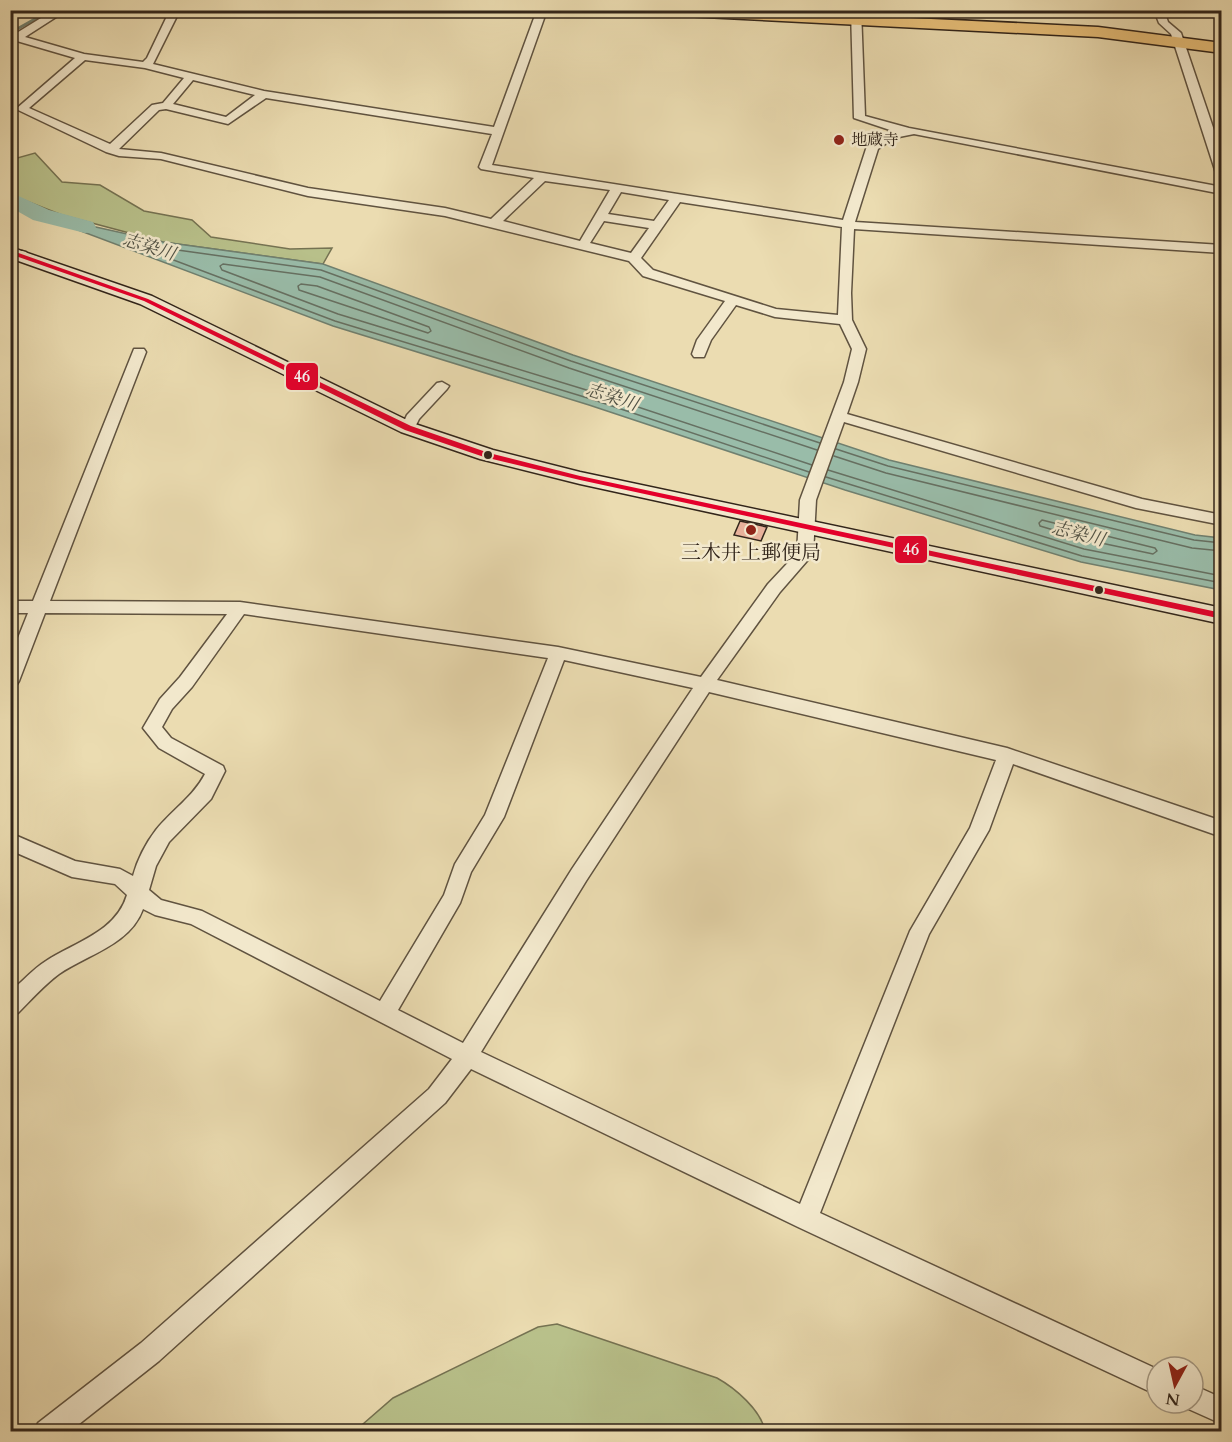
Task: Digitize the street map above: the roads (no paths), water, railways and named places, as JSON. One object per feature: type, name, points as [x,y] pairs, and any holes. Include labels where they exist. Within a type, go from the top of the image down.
[{"type":"main road","points":[[10,15],[18,10]]},
{"type":"main road","points":[[645,10],[856,16],[1098,32],[1221,48]]},
{"type":"street","points":[[13,37],[62,10]]},
{"type":"street","points":[[145,65],[151,60],[175,10]]},
{"type":"street","points":[[542,10],[485,167],[541,178],[848,224],[1221,249]]},
{"type":"street","points":[[1159,10],[1165,26],[1176,33],[1177,42],[1221,173]]},
{"type":"street","points":[[856,16],[860,118],[908,131],[1221,191]]},
{"type":"street","points":[[13,37],[83,57],[145,65],[264,94],[497,131]]},
{"type":"street","points":[[83,57],[22,109],[118,153],[161,156],[308,192],[445,212],[494,223],[582,247],[634,258],[648,273],[775,313],[845,320]]},
{"type":"street","points":[[166,106],[190,77]]},
{"type":"street","points":[[110,150],[133,131],[156,107],[166,106],[228,122],[264,94]]},
{"type":"street","points":[[47,1431],[150,1352],[437,1096],[467,1056],[579,875],[705,684],[774,588],[805,554],[808,500],[859,349],[845,320],[844,293],[848,224],[872,149],[878,139],[908,131]]},
{"type":"street","points":[[494,223],[541,178]]},
{"type":"street","points":[[582,247],[617,189]]},
{"type":"street","points":[[634,258],[676,198]]},
{"type":"street","points":[[600,217],[657,225]]},
{"type":"street","points":[[14,256],[146,300],[408,428],[511,461],[1221,616]]},
{"type":"street","points":[[699,354],[704,340],[732,301]]},
{"type":"street","points":[[10,681],[16,650],[40,608],[139,352]]},
{"type":"street","points":[[408,428],[412,418],[442,386]]},
{"type":"street","points":[[838,416],[1142,504],[1221,520]]},
{"type":"street","points":[[10,608],[240,608],[558,653],[705,684],[1007,755],[1221,829]]},
{"type":"street","points":[[10,1006],[52,968],[106,939],[132,912],[146,865],[162,836],[204,794],[216,771],[165,743],[152,728],[166,704],[186,682],[240,608]]},
{"type":"street","points":[[384,1014],[453,897],[462,870],[494,816],[558,653]]},
{"type":"street","points":[[806,1219],[920,931],[980,830],[1007,755]]},
{"type":"street","points":[[10,841],[72,869],[120,877],[155,908],[195,917],[467,1056],[806,1219],[1145,1376]]},
{"type":"street","points":[[1205,1404],[1221,1411]]},
{"type":"water","points":[[33,213],[163,242],[323,264],[573,355],[889,460],[1195,535],[1221,538],[1221,590],[1081,562],[845,490],[589,405],[333,326]]},
{"type":"waterway","points":[[10,33],[51,10]]},
{"type":"waterway","name":"志染川","points":[[10,198],[41,215],[85,227]]},
{"type":"place","name":"地蔵寺","points":[[839,140]]},
{"type":"place","name":"三木井上郵便局","points":[[751,530]]}]
